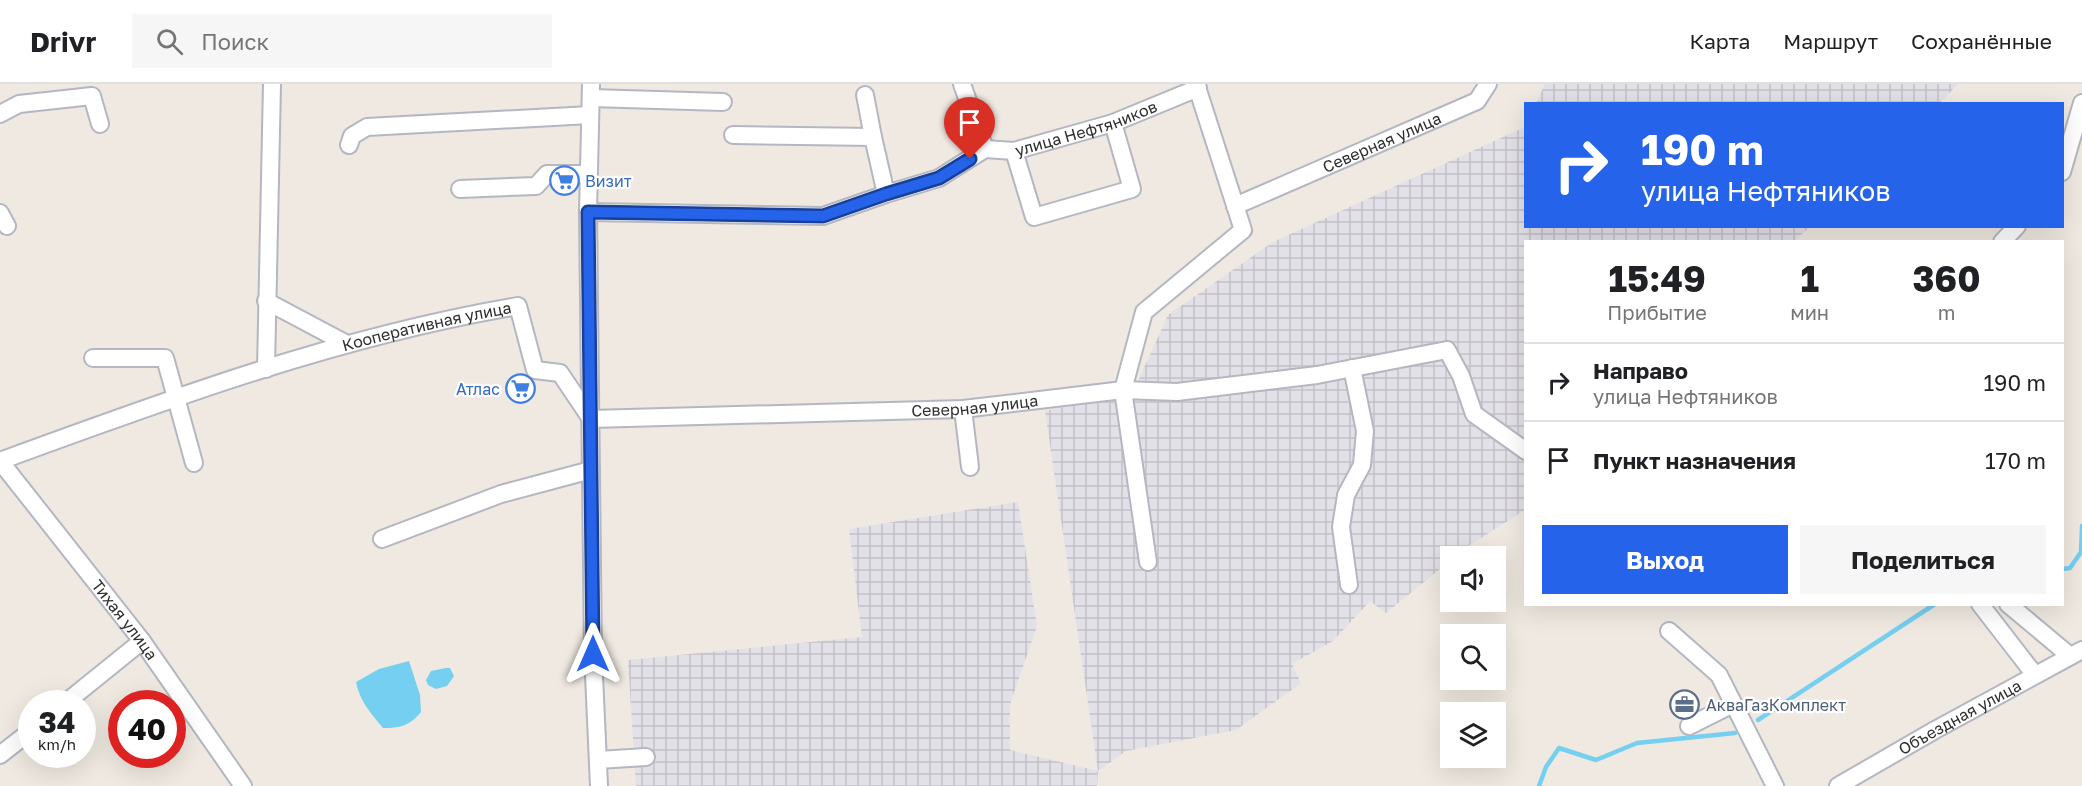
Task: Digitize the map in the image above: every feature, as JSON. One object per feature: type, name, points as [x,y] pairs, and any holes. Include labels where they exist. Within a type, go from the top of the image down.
[{"type":"street","points":[[266,369],[272,84]]},
{"type":"street","points":[[588,212],[823,216],[939,178],[985,149],[962,84]]},
{"type":"street","name":"Северная улица","points":[[1235,206],[1477,101],[1488,84]]},
{"type":"street","points":[[1148,562],[1123,390],[1144,312],[1243,230],[1197,86]]},
{"type":"street","name":"улица Нефтяников","points":[[985,149],[1014,151],[1113,123],[1197,86]]},
{"type":"street","points":[[600,786],[593,654],[588,212],[591,91],[723,102]]},
{"type":"street","points":[[865,95],[886,194]]},
{"type":"street","points":[[0,114],[19,104],[92,96],[100,124]]},
{"type":"street","points":[[2064,165],[2082,103]]},
{"type":"street","points":[[350,145],[352,136],[367,127],[590,115]]},
{"type":"street","points":[[1014,151],[1034,217],[1132,189],[1113,123]]},
{"type":"street","points":[[734,135],[873,137]]},
{"type":"street","points":[[460,189],[536,186],[547,174],[589,174]]},
{"type":"street","points":[[2004,240],[2015,228]]},
{"type":"street","points":[[266,301],[347,344]]},
{"type":"street","name":"Кооперативная улица","points":[[0,461],[177,398],[347,344],[518,306],[535,370],[560,373],[591,419]]},
{"type":"street","name":"Северная улица","points":[[591,419],[963,409],[1123,390],[1177,392],[1317,375],[1447,350],[1461,376],[1474,414],[1524,450]]},
{"type":"street","points":[[93,358],[165,358],[194,463]]},
{"type":"street","points":[[1349,585],[1341,527],[1346,495],[1362,465],[1365,431],[1352,368]]},
{"type":"street","points":[[963,409],[970,467]]},
{"type":"street","name":"Тихая улица","points":[[0,461],[142,641],[243,786]]},
{"type":"street","points":[[382,539],[501,494],[591,470]]},
{"type":"street","points":[[1982,606],[2036,675]]},
{"type":"street","points":[[2011,606],[2076,653]]},
{"type":"street","points":[[1669,631],[1719,675],[1774,786]]},
{"type":"street","points":[[81,690],[142,641]]},
{"type":"street","name":"Объездная улица","points":[[1838,786],[2076,653]]},
{"type":"street","points":[[1689,726],[1733,704]]},
{"type":"street","points":[[0,755],[18,741]]},
{"type":"street","points":[[598,760],[646,757]]},
{"type":"shaded area","points":[[1545,84],[1958,84],[1941,102],[1536,102]]},
{"type":"shaded area","points":[[1524,127],[1524,228],[1809,228],[1795,240],[1524,240],[1524,511],[1469,546],[1440,546],[1440,569],[1386,613],[1370,601],[1333,641],[1292,664],[1301,683],[1236,730],[1126,751],[1098,771],[1045,411],[1133,392],[1168,315],[1273,242]]},
{"type":"shaded area","points":[[1018,502],[1037,626],[1010,704],[1010,750],[1098,771],[1097,786],[636,786],[628,660],[862,637],[849,529]]},
{"type":"water","points":[[409,661],[420,695],[421,712],[404,725],[383,728],[363,701],[356,682],[379,669]]},
{"type":"water","points":[[450,668],[454,676],[447,686],[436,689],[428,685],[426,680],[431,671]]},
{"type":"waterway","points":[[2064,569],[2070,568],[2081,552],[2082,526]]},
{"type":"waterway","points":[[1758,720],[1932,606]]},
{"type":"waterway","points":[[1539,786],[1546,767],[1559,748],[1596,760],[1637,743],[1735,733]]},
{"type":"place","name":"Визит","points":[[564,181]]},
{"type":"place","name":"Атлас","points":[[521,389]]},
{"type":"place","name":"АкваГазКомплект","points":[[1685,705]]},
{"type":"route","points":[[593,654],[588,212],[823,216],[939,178],[970,159]]}]
